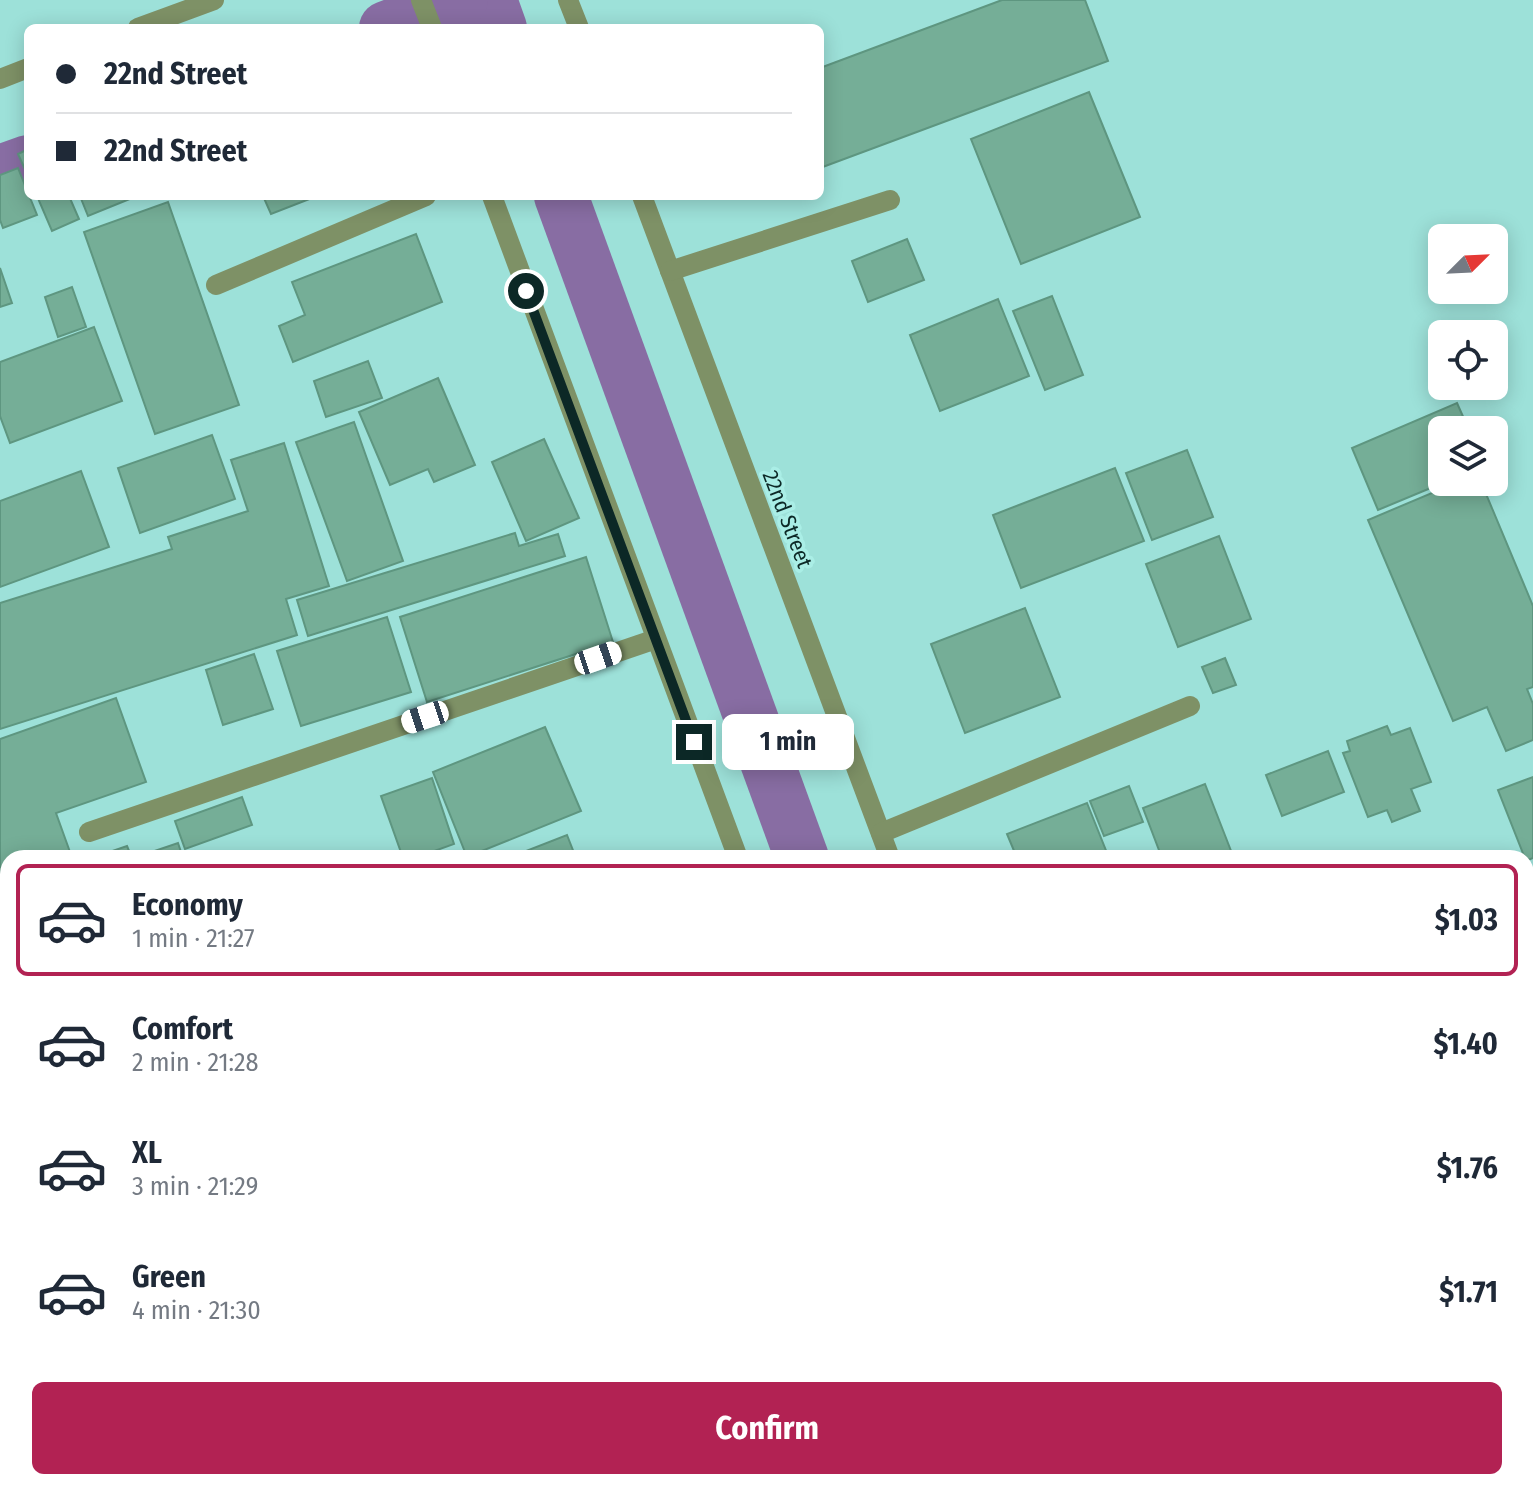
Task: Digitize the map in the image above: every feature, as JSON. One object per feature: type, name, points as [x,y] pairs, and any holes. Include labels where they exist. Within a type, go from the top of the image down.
[{"type":"street","points":[[149,24],[214,0]]},
{"type":"street","points":[[421,0],[430,24]]},
{"type":"street","points":[[568,0],[577,24]]},
{"type":"street","points":[[0,79],[24,70]]},
{"type":"street","points":[[216,285],[417,200]]},
{"type":"street","points":[[493,200],[735,850]]},
{"type":"street","name":"22nd Street","points":[[643,200],[887,850]]},
{"type":"street","points":[[670,271],[890,200]]},
{"type":"street","points":[[89,832],[656,639]]},
{"type":"street","points":[[881,833],[1190,706]]},
{"type":"building","points":[[1002,0],[1085,0],[1108,61],[824,167],[824,67]]},
{"type":"building","points":[[1089,92],[1140,217],[1021,264],[971,139]]},
{"type":"building","points":[[24,151],[24,167],[18,154]]},
{"type":"building","points":[[18,168],[24,183],[24,200],[31,200],[37,215],[3,228],[0,220],[0,175]]},
{"type":"building","points":[[39,200],[71,200],[79,219],[52,231]]},
{"type":"building","points":[[82,200],[127,200],[88,216]]},
{"type":"building","points":[[265,200],[307,200],[271,214]]},
{"type":"building","points":[[168,202],[239,405],[155,434],[84,232]]},
{"type":"building","points":[[416,234],[442,302],[293,362],[279,326],[305,315],[292,282]]},
{"type":"building","points":[[907,239],[924,280],[868,302],[852,261]]},
{"type":"building","points":[[0,268],[12,303],[0,307]]},
{"type":"building","points":[[72,287],[86,327],[58,337],[45,297]]},
{"type":"building","points":[[1052,296],[1083,375],[1045,390],[1013,311]]},
{"type":"building","points":[[998,299],[1029,376],[940,411],[910,335]]},
{"type":"building","points":[[94,327],[122,401],[10,443],[0,416],[0,362]]},
{"type":"building","points":[[368,361],[382,398],[326,417],[314,381]]},
{"type":"building","points":[[438,378],[475,465],[434,482],[428,469],[390,485],[359,412]]},
{"type":"building","points":[[1457,403],[1463,416],[1428,416],[1428,489],[1378,510],[1352,448]]},
{"type":"building","points":[[354,422],[403,561],[347,581],[296,442]]},
{"type":"building","points":[[212,435],[235,499],[140,533],[118,468]]},
{"type":"building","points":[[544,439],[579,518],[526,541],[492,462]]},
{"type":"building","points":[[284,443],[329,586],[286,599],[297,635],[0,729],[0,603],[172,549],[168,537],[248,511],[231,460]]},
{"type":"building","points":[[1187,450],[1213,517],[1152,540],[1126,473]]},
{"type":"building","points":[[1115,468],[1144,541],[1021,588],[993,515]]},
{"type":"building","points":[[81,471],[109,547],[0,587],[0,501]]},
{"type":"building","points":[[1428,495],[1487,496],[1533,606],[1533,687],[1527,689],[1533,704],[1533,740],[1506,751],[1487,707],[1453,721],[1368,520]]},
{"type":"building","points":[[515,533],[519,546],[558,534],[565,556],[308,636],[297,600]]},
{"type":"building","points":[[1219,536],[1251,619],[1178,647],[1146,564]]},
{"type":"building","points":[[586,557],[613,642],[427,702],[400,617]]},
{"type":"building","points":[[1025,608],[1060,697],[965,733],[931,644]]},
{"type":"building","points":[[387,617],[411,692],[301,726],[277,651]]},
{"type":"building","points":[[254,654],[273,709],[223,725],[206,670]]},
{"type":"building","points":[[1225,658],[1236,685],[1213,693],[1202,667]]},
{"type":"building","points":[[116,698],[146,782],[56,813],[69,850],[0,850],[0,739]]},
{"type":"building","points":[[1387,726],[1391,735],[1410,728],[1431,782],[1411,789],[1420,811],[1392,822],[1387,810],[1368,817],[1343,753],[1350,751],[1347,741]]},
{"type":"building","points":[[545,727],[581,811],[484,850],[464,850],[433,772]]},
{"type":"building","points":[[1328,751],[1344,792],[1282,816],[1266,775]]},
{"type":"building","points":[[1533,777],[1533,850],[1522,850],[1498,790]]},
{"type":"building","points":[[432,778],[454,844],[437,850],[400,850],[381,796]]},
{"type":"building","points":[[1205,784],[1231,850],[1159,850],[1143,808]]},
{"type":"building","points":[[1129,786],[1143,822],[1104,836],[1090,801]]},
{"type":"building","points":[[242,797],[252,825],[185,849],[175,821]]},
{"type":"building","points":[[1087,803],[1106,850],[1014,850],[1007,834]]},
{"type":"building","points":[[567,835],[573,850],[529,850]]},
{"type":"building","points":[[178,843],[180,850],[157,850]]},
{"type":"waterway","points":[[397,24],[461,0]]},
{"type":"waterway","points":[[490,0],[499,24]]},
{"type":"waterway","points":[[0,172],[24,163]]},
{"type":"waterway","points":[[562,200],[799,850]]},
{"type":"route","points":[[526,291],[694,742]]}]
